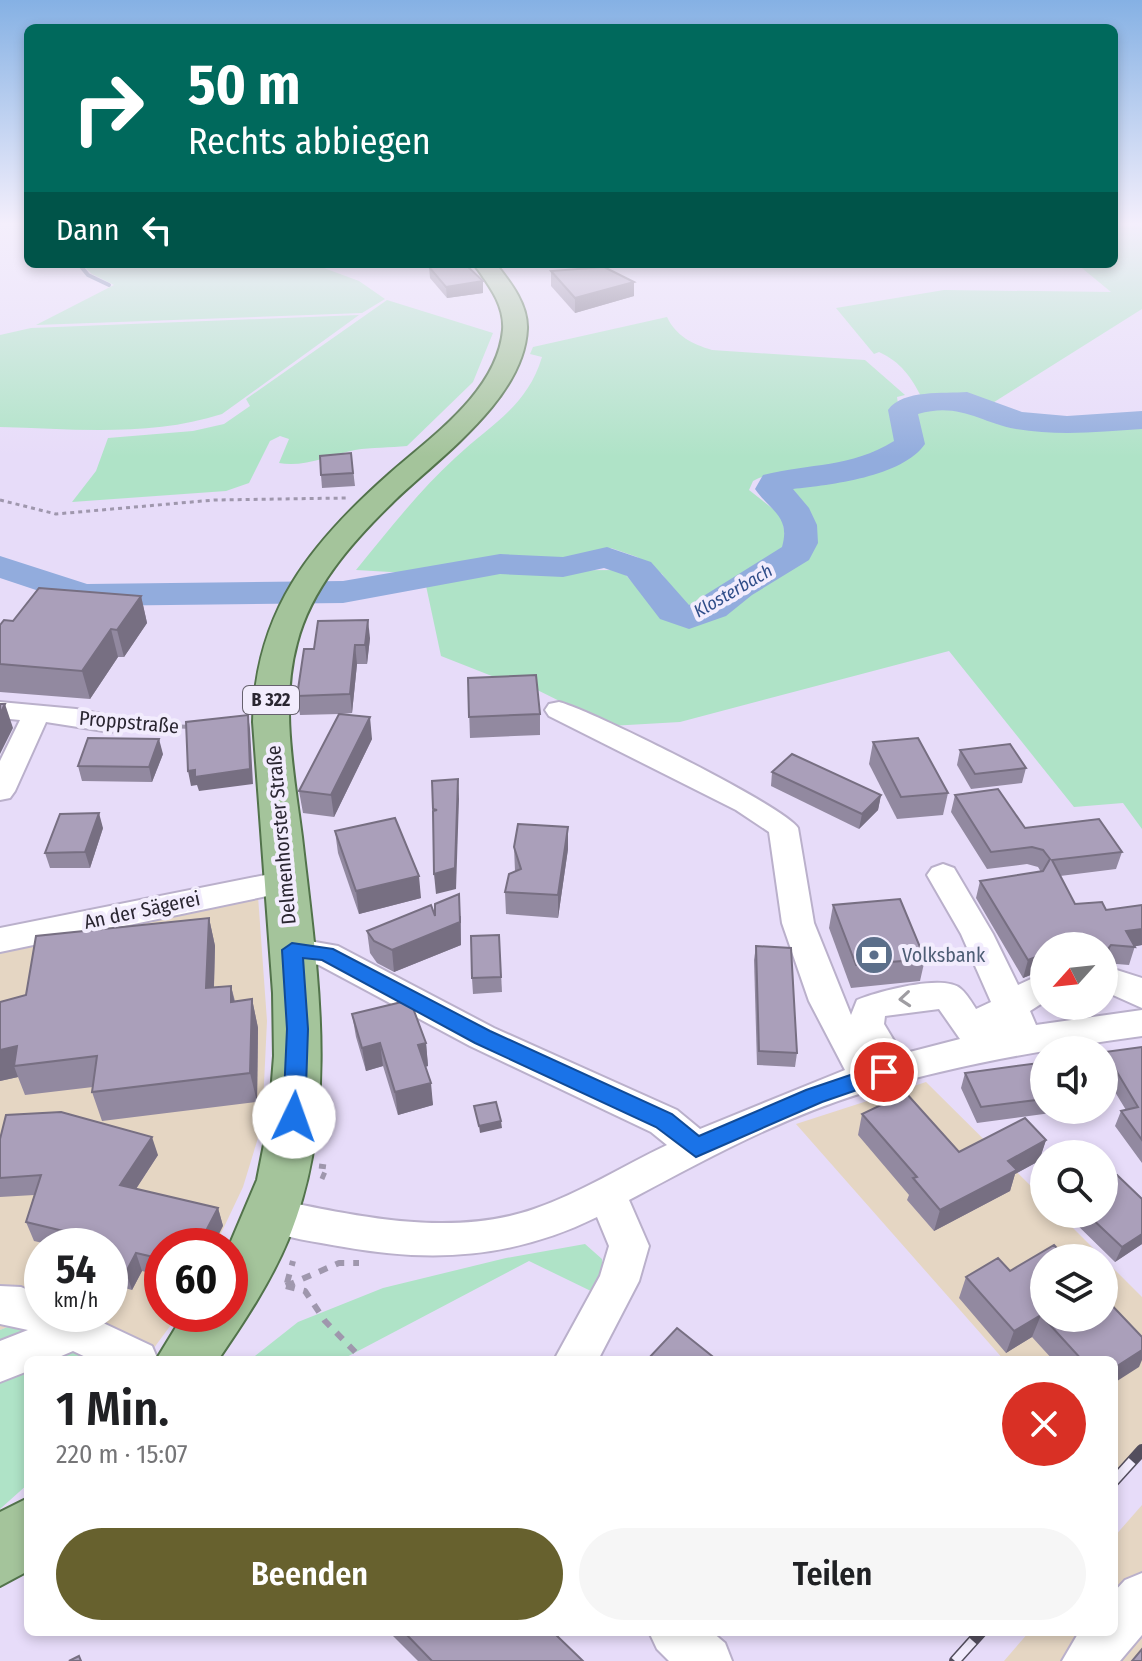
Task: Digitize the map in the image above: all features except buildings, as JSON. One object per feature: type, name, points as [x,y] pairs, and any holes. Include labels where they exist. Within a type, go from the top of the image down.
[{"type":"main road","name":"Delmenhorster Straße","points":[[248,1262],[273,1216],[294,1117],[298,1029],[271,702],[276,654],[304,590],[380,498],[475,408],[507,360],[515,337],[509,302]]},
{"type":"main road","points":[[188,1356],[204,1332]]},
{"type":"main road","points":[[0,1554],[24,1533]]},
{"type":"street","name":"Proppstraße","points":[[0,710],[110,724]]},
{"type":"street","points":[[559,710],[746,803],[783,828],[798,923],[826,1001],[880,1074]]},
{"type":"street","points":[[0,791],[37,713]]},
{"type":"street","name":"An der Sägerei","points":[[0,940],[285,882]]},
{"type":"street","points":[[957,882],[977,934],[1026,1040]]},
{"type":"street","points":[[292,950],[326,954],[482,1037],[664,1121],[696,1147]]},
{"type":"street","points":[[1118,983],[1142,995]]},
{"type":"street","points":[[977,1036],[989,1020],[1030,994]]},
{"type":"street","points":[[880,1074],[867,1025],[869,1009],[889,1001],[948,996],[977,1036]]},
{"type":"street","points":[[273,1216],[366,1233],[459,1239],[512,1233],[538,1225],[696,1147],[814,1096],[977,1036],[1026,1040],[1142,1023]]},
{"type":"street","points":[[577,1356],[619,1281],[629,1246],[607,1193]]},
{"type":"street","points":[[0,1305],[24,1307]]},
{"type":"street","points":[[0,1362],[70,1332]]},
{"type":"street","points":[[79,1332],[129,1356]]},
{"type":"street","points":[[1118,1625],[1142,1597]]},
{"type":"street","points":[[679,1636],[707,1661]]},
{"type":"street","points":[[1087,1661],[1109,1636]]},
{"type":"path","points":[[0,500],[56,514],[214,500],[380,498]]},
{"type":"path","name":"Proppstraße","points":[[110,724],[195,728]]},
{"type":"path","points":[[286,1286],[305,1291],[325,1321],[359,1356]]},
{"type":"shaded area","points":[[258,896],[267,1021],[262,1125],[243,1187],[224,1228],[144,1228],[144,1332],[166,1332],[148,1356],[132,1356],[53,1332],[128,1332],[128,1228],[24,1228],[24,1323],[0,1330],[0,949]]},
{"type":"shaded area","points":[[926,1082],[1030,1185],[1030,1228],[1073,1228],[1089,1244],[1030,1244],[1030,1332],[1118,1332],[1118,1273],[1142,1297],[1142,1450],[1118,1477],[1118,1356],[1000,1356],[796,1124]]},
{"type":"shaded area","points":[[1142,1505],[1142,1661],[1004,1661],[1026,1636],[1118,1636],[1118,1532]]},
{"type":"green space","points":[[82,302],[381,302],[362,313],[36,325]]},
{"type":"green space","points":[[385,302],[493,333],[473,382],[407,446],[368,448],[288,464],[279,463],[289,439],[280,436],[270,441],[249,483],[226,491],[72,502],[96,471],[108,438],[193,431],[224,424],[250,406],[246,399]]},
{"type":"green space","points":[[875,302],[1142,302],[1142,309],[991,404],[958,397],[922,398],[905,371],[887,356],[879,352],[874,354],[836,308]]},
{"type":"green space","points":[[359,315],[222,414],[140,429],[0,427],[0,335],[31,328]]},
{"type":"green space","points":[[667,317],[685,338],[712,350],[865,360],[905,395],[897,397],[901,424],[899,438],[872,455],[844,466],[778,473],[753,481],[749,490],[782,516],[785,537],[782,549],[696,608],[685,606],[662,574],[637,557],[611,548],[558,559],[498,557],[408,573],[356,570],[428,484],[517,402],[527,389],[542,357],[530,354],[533,347]]},
{"type":"green space","points":[[964,404],[1016,423],[1066,428],[1142,425],[1142,829],[1123,803],[1074,807],[949,651],[680,722],[610,726],[509,676],[502,680],[441,656],[425,581],[488,571],[621,570],[658,610],[678,622],[700,620],[755,584],[799,562],[808,525],[807,508],[782,492],[786,486],[835,477],[912,447],[907,414],[917,408]]},
{"type":"green space","points":[[585,1244],[602,1259],[603,1280],[595,1293],[529,1261],[349,1356],[255,1356],[298,1322],[383,1288],[506,1258]]},
{"type":"green space","points":[[20,1322],[24,1324],[24,1332],[41,1332],[91,1356],[24,1356],[24,1488],[0,1509],[0,1330]]},
{"type":"waterway","name":"Klosterbach","points":[[0,566],[84,595],[343,592],[500,564],[563,567],[607,557],[639,569],[673,611],[689,618],[713,608],[739,587],[797,553],[801,543],[801,525],[793,508],[771,489],[774,482],[837,475],[886,459],[910,444],[903,410],[918,404],[967,401],[1017,420],[1067,425],[1142,420]]},
{"type":"railway","points":[[1118,1477],[1142,1450]]},
{"type":"railway","points":[[955,1661],[977,1636]]},
{"type":"place","name":"Volksbank","points":[[874,955]]},
{"type":"route","points":[[294,1117],[298,1029],[292,950],[326,954],[482,1037],[664,1121],[696,1147],[814,1096],[884,1072]]}]
